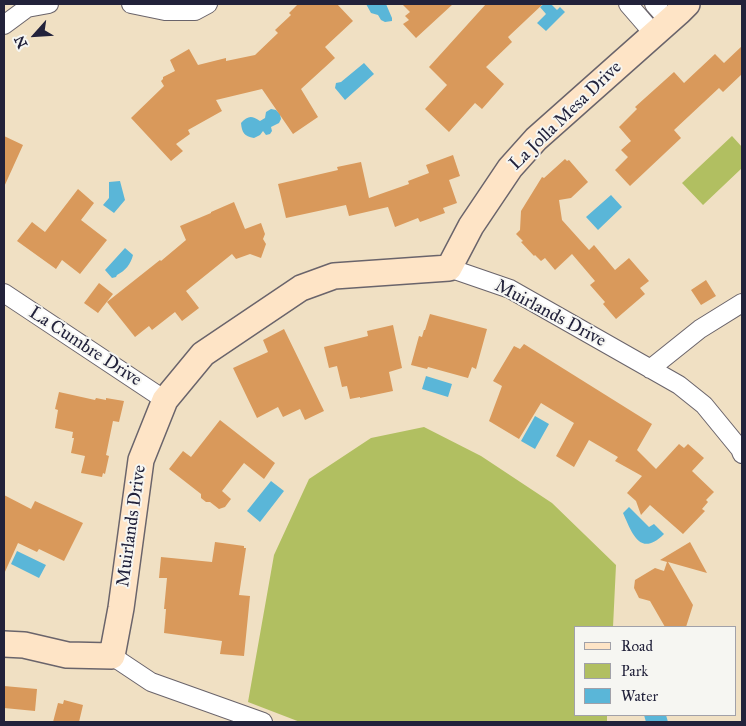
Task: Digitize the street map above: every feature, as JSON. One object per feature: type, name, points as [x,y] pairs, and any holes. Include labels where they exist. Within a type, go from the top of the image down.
[{"type":"street","points":[[4,25],[27,8],[48,4]]},
{"type":"street","points":[[131,4],[165,11],[195,11],[208,4]]},
{"type":"street","points":[[628,4],[666,15]]},
{"type":"street","name":"La Jolla Mesa Drive","points":[[449,268],[471,226],[510,168],[536,139],[666,15]]},
{"type":"street","name":"Muirlands Drive","points":[[112,656],[121,608],[141,460],[166,400],[203,354],[300,288],[334,276],[449,268],[510,289],[679,385],[704,405],[742,454]]},
{"type":"street","name":"La Cumbre Drive","points":[[4,293],[166,400]]},
{"type":"street","points":[[650,369],[700,329],[742,303]]},
{"type":"street","points":[[4,644],[24,645],[67,655],[112,656],[151,682],[263,722]]},
{"type":"green space","points":[[732,136],[742,147],[742,168],[703,205],[682,183]]},
{"type":"green space","points":[[424,427],[481,456],[552,503],[616,565],[613,626],[574,626],[574,716],[607,716],[607,722],[300,722],[248,702],[274,555],[309,479],[371,438]]},
{"type":"water","points":[[366,4],[386,4],[392,21],[385,22],[381,20],[378,15],[371,13]]},
{"type":"water","points":[[544,4],[551,4],[557,10],[560,7],[565,12],[546,31],[537,23],[546,14],[540,7]]},
{"type":"water","points":[[364,63],[374,74],[345,100],[335,88],[336,83],[341,82]]},
{"type":"water","points":[[271,109],[276,110],[280,114],[281,119],[279,123],[271,127],[272,131],[270,134],[266,135],[263,131],[254,138],[244,134],[241,123],[243,121],[252,117],[260,121],[265,118],[266,112]]},
{"type":"water","points":[[120,181],[125,200],[114,213],[103,205],[109,198],[109,182]]},
{"type":"water","points":[[611,195],[622,207],[598,230],[586,217]]},
{"type":"water","points":[[125,248],[133,255],[131,261],[125,269],[112,278],[105,270]]},
{"type":"water","points":[[426,376],[452,384],[448,397],[422,389]]},
{"type":"water","points":[[535,416],[549,424],[535,449],[521,441]]},
{"type":"water","points":[[271,481],[284,491],[260,522],[247,511]]},
{"type":"water","points":[[629,507],[649,527],[654,524],[664,534],[649,544],[638,540],[623,513]]},
{"type":"water","points":[[17,551],[46,565],[39,578],[11,564]]},
{"type":"water","points":[[644,716],[666,716],[668,722],[646,722]]},
{"type":"building","points":[[298,4],[337,4],[353,21],[325,47],[335,58],[301,89],[318,117],[293,134],[262,89],[216,100],[222,111],[188,130],[190,134],[176,144],[183,151],[171,161],[131,118],[164,86],[161,81],[163,77],[175,71],[170,60],[189,49],[198,65],[226,58],[226,61],[255,55],[278,33],[275,30],[291,15],[289,13]]},
{"type":"building","points":[[402,4],[453,4],[416,38],[403,24],[409,20],[405,16],[410,12]]},
{"type":"building","points":[[486,4],[543,4],[508,37],[512,42],[486,67],[504,84],[482,109],[475,103],[449,132],[425,109],[447,85],[429,67]]},
{"type":"building","points":[[742,46],[742,74],[723,92],[719,88],[674,130],[681,138],[630,186],[615,170],[628,157],[621,150],[631,141],[619,127],[637,109],[635,107],[674,72],[684,83],[715,54],[724,63]]},
{"type":"building","points":[[4,136],[23,145],[4,187]]},
{"type":"building","points":[[453,155],[460,176],[449,180],[457,203],[443,208],[445,213],[420,222],[418,218],[395,227],[388,207],[349,216],[346,205],[286,218],[278,184],[338,170],[337,167],[361,162],[369,198],[409,184],[408,181],[429,173],[426,165]]},
{"type":"building","points":[[565,159],[569,160],[588,182],[571,198],[559,200],[562,220],[589,250],[594,245],[615,270],[629,258],[649,281],[640,288],[645,294],[616,319],[603,304],[605,302],[590,285],[595,281],[572,254],[555,270],[545,258],[541,261],[534,256],[516,234],[520,230],[521,211],[542,177],[544,178]]},
{"type":"building","points":[[78,189],[94,203],[81,220],[107,240],[80,274],[62,260],[56,269],[17,241],[32,222],[45,232]]},
{"type":"building","points":[[234,202],[245,229],[261,223],[265,234],[263,239],[266,244],[261,258],[250,254],[236,259],[232,254],[186,291],[199,308],[182,321],[175,312],[152,330],[149,326],[135,337],[107,302],[186,240],[180,226]]},
{"type":"building","points":[[706,280],[716,296],[701,305],[691,290]]},
{"type":"building","points":[[99,283],[113,294],[98,313],[84,303]]},
{"type":"building","points":[[430,314],[487,329],[476,369],[472,367],[468,378],[428,367],[427,369],[411,365],[419,336],[422,337]]},
{"type":"building","points":[[393,325],[402,368],[389,372],[393,391],[350,399],[347,386],[342,387],[337,366],[329,368],[324,347],[368,336],[367,331]]},
{"type":"building","points":[[284,329],[324,411],[305,420],[300,409],[283,417],[278,407],[257,418],[233,368],[268,352],[263,340]]},
{"type":"building","points":[[524,344],[652,424],[637,450],[656,469],[679,444],[684,448],[688,444],[704,458],[692,471],[714,492],[706,500],[708,502],[702,509],[705,511],[683,534],[650,505],[641,515],[636,501],[627,493],[642,476],[615,461],[618,457],[589,440],[574,467],[556,456],[574,423],[541,403],[519,439],[489,421],[502,386],[493,381],[514,346],[520,349]]},
{"type":"building","points":[[59,392],[95,400],[96,398],[106,400],[106,398],[124,401],[119,422],[113,421],[106,455],[109,456],[105,474],[103,473],[102,477],[81,473],[85,456],[71,453],[74,438],[72,438],[73,432],[55,428],[58,410],[55,409]]},
{"type":"building","points":[[220,420],[275,463],[264,479],[244,463],[222,491],[231,499],[225,507],[219,509],[201,498],[201,494],[169,469],[183,451],[191,457]]},
{"type":"building","points":[[4,495],[31,509],[35,501],[83,523],[64,561],[39,549],[37,552],[18,543],[4,574]]},
{"type":"building","points":[[215,542],[244,546],[246,548],[239,595],[250,596],[244,656],[220,654],[222,641],[164,633],[167,578],[159,578],[161,557],[212,562]]},
{"type":"building","points":[[690,542],[707,573],[668,562],[693,605],[686,626],[664,626],[650,601],[639,598],[634,588],[635,580],[655,568],[664,571],[667,562],[660,560]]},
{"type":"building","points":[[4,686],[37,689],[35,711],[4,708]]},
{"type":"building","points":[[64,700],[83,705],[79,722],[53,722],[58,703],[63,704]]}]
